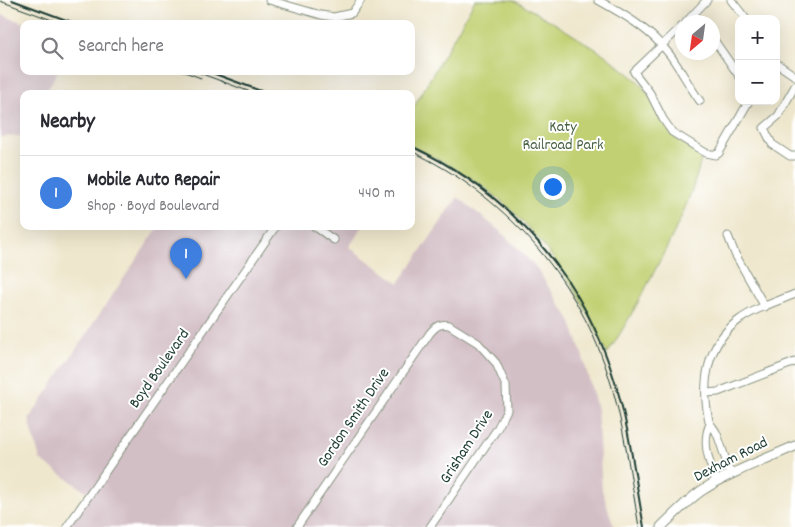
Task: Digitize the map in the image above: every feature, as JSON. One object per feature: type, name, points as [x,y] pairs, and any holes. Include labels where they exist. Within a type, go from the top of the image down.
[{"type":"street","points":[[269,0],[321,15],[334,16],[352,14],[361,0]]},
{"type":"street","points":[[598,0],[631,18],[662,46],[680,69],[700,101]]},
{"type":"street","points":[[693,14],[707,0]]},
{"type":"street","points":[[731,0],[743,15]]},
{"type":"street","points":[[675,33],[634,72],[650,93],[672,132],[706,153],[716,155],[719,153],[747,105]]},
{"type":"street","points":[[720,49],[735,70]]},
{"type":"street","points":[[780,66],[795,76]]},
{"type":"street","points":[[795,86],[778,116],[764,128],[772,144],[790,156],[795,156]]},
{"type":"street","name":"Boyd Boulevard","points":[[67,527],[273,230]]},
{"type":"street","points":[[320,230],[334,240]]},
{"type":"street","points":[[728,236],[735,254],[765,307]]},
{"type":"street","points":[[716,482],[707,456],[705,438],[710,424],[706,393],[706,377],[709,363],[718,342],[728,329],[739,320],[795,294]]},
{"type":"street","name":"Grisham Drive","points":[[430,527],[497,429],[507,410],[506,386],[500,370],[491,356],[478,343],[449,325],[440,324],[436,326]]},
{"type":"street","name":"Gordon Smith Drive","points":[[297,527],[436,326]]},
{"type":"street","points":[[706,393],[718,392],[795,362]]},
{"type":"street","points":[[710,424],[716,432],[730,474]]},
{"type":"street","name":"Dexham Road","points":[[662,527],[694,496],[716,482],[795,446]]},
{"type":"shaded area","points":[[0,14],[20,22],[20,75],[56,75],[47,90],[20,90],[20,136],[0,137]]},
{"type":"shaded area","points":[[458,197],[501,232],[535,266],[570,320],[582,354],[597,409],[602,490],[614,527],[64,527],[87,492],[40,460],[29,419],[156,230],[360,230],[349,247],[399,283]]},
{"type":"green space","name":"Katy Railroad Park","points":[[475,0],[513,0],[605,55],[638,81],[649,95],[673,136],[702,156],[688,201],[676,228],[638,302],[607,354],[570,283],[539,239],[521,219],[481,185],[456,169],[415,148],[415,105]]},
{"type":"tram line","points":[[0,1],[52,20]]},
{"type":"tram line","points":[[193,75],[201,78]]},
{"type":"tram line","points":[[205,75],[245,90]]},
{"type":"tram line","points":[[415,153],[445,169],[476,190],[505,214],[532,241],[576,302],[593,336],[613,390],[626,448],[639,527]]},
{"type":"railway","points":[[12,0],[66,20]]},
{"type":"railway","points":[[218,75],[258,90]]},
{"type":"railway","points":[[415,148],[447,165],[511,213],[538,242],[563,274],[584,308],[601,344],[620,400],[644,527]]},
{"type":"place","name":"Mobile Auto Repair","points":[[186,279]]}]
